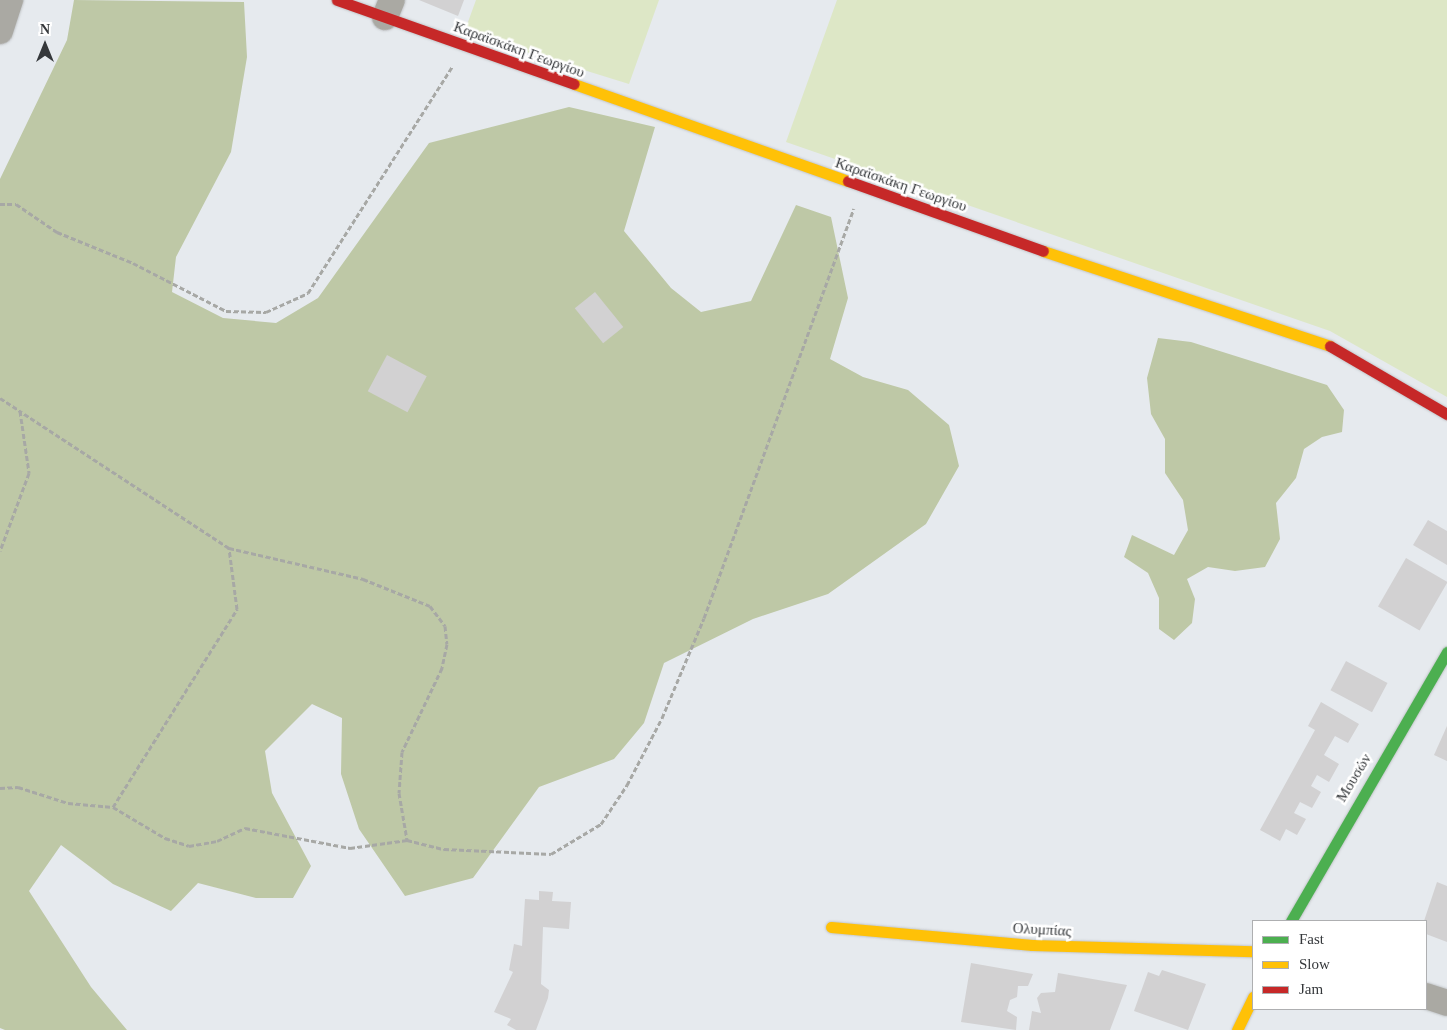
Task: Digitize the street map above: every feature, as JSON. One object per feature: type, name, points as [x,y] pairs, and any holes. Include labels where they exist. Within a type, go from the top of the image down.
[{"type":"street","points":[[0,31],[10,0]]},
{"type":"street","name":"Καραϊσκάκη Γεωργίου","points":[[337,0],[388,8],[464,47],[1168,295],[1323,342],[1447,414]]},
{"type":"street","name":"Μουσών","points":[[1292,920],[1447,652]]},
{"type":"street","name":"Ολυμπίας","points":[[831,927],[1032,945],[1252,951]]},
{"type":"street","points":[[1427,996],[1447,1003]]},
{"type":"street","points":[[1236,1030],[1252,999]]},
{"type":"path","points":[[0,204],[16,204],[58,232],[132,263],[226,311],[266,312],[308,293],[344,232],[401,153],[464,47]]},
{"type":"path","points":[[0,788],[18,786],[68,803],[113,807],[165,838],[189,846],[217,841],[245,828],[350,848],[407,840],[444,849],[551,854],[601,824],[612,808],[662,718],[704,618],[862,188]]},
{"type":"path","points":[[0,398],[229,548],[363,579],[430,606],[445,626],[448,644],[442,668],[402,752],[399,793],[407,840]]},
{"type":"path","points":[[0,551],[28,473],[20,411]]},
{"type":"path","points":[[113,807],[237,609],[229,548]]},
{"type":"green space","points":[[74,0],[244,2],[247,57],[231,152],[176,257],[172,292],[223,318],[276,323],[318,298],[429,143],[569,107],[655,127],[624,231],[671,288],[701,312],[751,301],[796,205],[831,217],[848,298],[830,359],[863,377],[908,390],[949,425],[959,466],[926,524],[828,594],[753,619],[664,663],[644,723],[614,759],[539,787],[473,878],[405,896],[359,829],[341,774],[342,718],[312,704],[265,751],[272,793],[311,866],[293,898],[256,898],[198,883],[171,911],[113,884],[61,845],[29,891],[91,987],[127,1030],[5,1030],[0,1028],[0,179],[67,40]]},
{"type":"green space","points":[[476,0],[659,0],[629,84],[464,33]]},
{"type":"green space","points":[[837,0],[1447,0],[1447,397],[1330,331],[786,142]]},
{"type":"green space","points":[[1158,338],[1191,342],[1327,385],[1344,410],[1342,432],[1322,437],[1304,449],[1296,478],[1276,503],[1280,539],[1265,567],[1235,571],[1208,567],[1187,579],[1195,599],[1192,623],[1174,640],[1159,629],[1159,598],[1148,573],[1124,557],[1132,535],[1174,555],[1188,530],[1183,500],[1165,473],[1165,439],[1151,414],[1147,378]]},
{"type":"building","points":[[419,0],[464,0],[458,16]]},
{"type":"building","points":[[595,292],[623,327],[603,343],[575,308]]},
{"type":"building","points":[[387,355],[427,376],[407,412],[368,391]]},
{"type":"building","points":[[1428,520],[1447,531],[1447,565],[1413,545]]},
{"type":"building","points":[[1406,558],[1447,582],[1420,630],[1378,606]]},
{"type":"building","points":[[1346,661],[1387,683],[1372,712],[1331,690]]},
{"type":"building","points":[[1321,702],[1359,724],[1348,743],[1335,736],[1324,755],[1339,764],[1329,782],[1317,775],[1311,786],[1321,792],[1312,808],[1300,802],[1294,813],[1306,819],[1297,835],[1286,829],[1280,841],[1260,830],[1315,730],[1308,726]]},
{"type":"building","points":[[1447,726],[1447,761],[1434,755]]},
{"type":"building","points":[[1437,882],[1447,886],[1447,942],[1427,934],[1427,920],[1424,920]]},
{"type":"building","points":[[539,891],[553,892],[552,901],[571,902],[569,929],[543,927],[541,984],[549,990],[548,998],[536,1030],[516,1030],[507,1025],[511,1019],[494,1012],[513,972],[509,970],[514,944],[522,946],[525,899],[539,900]]},
{"type":"building","points":[[971,963],[1033,974],[1028,986],[1018,986],[1017,997],[1010,1000],[1007,1011],[1017,1017],[1016,1030],[961,1022]]},
{"type":"building","points":[[1162,970],[1206,984],[1188,1030],[1134,1011],[1148,972],[1159,976]]},
{"type":"building","points":[[1058,973],[1127,985],[1110,1030],[1029,1030],[1032,1011],[1041,1013],[1037,998],[1041,993],[1055,992]]},
{"type":"traffic: fast","points":[[1292,920],[1447,652]]},
{"type":"traffic: slow","points":[[574,84],[848,181]]},
{"type":"traffic: slow","points":[[1043,251],[1330,346]]},
{"type":"traffic: slow","points":[[831,927],[1032,945],[1252,951]]},
{"type":"traffic: slow","points":[[1237,1030],[1252,999]]},
{"type":"traffic: jam","points":[[337,0],[574,84]]},
{"type":"traffic: jam","points":[[848,181],[1043,251]]},
{"type":"traffic: jam","points":[[1330,346],[1447,414]]}]
